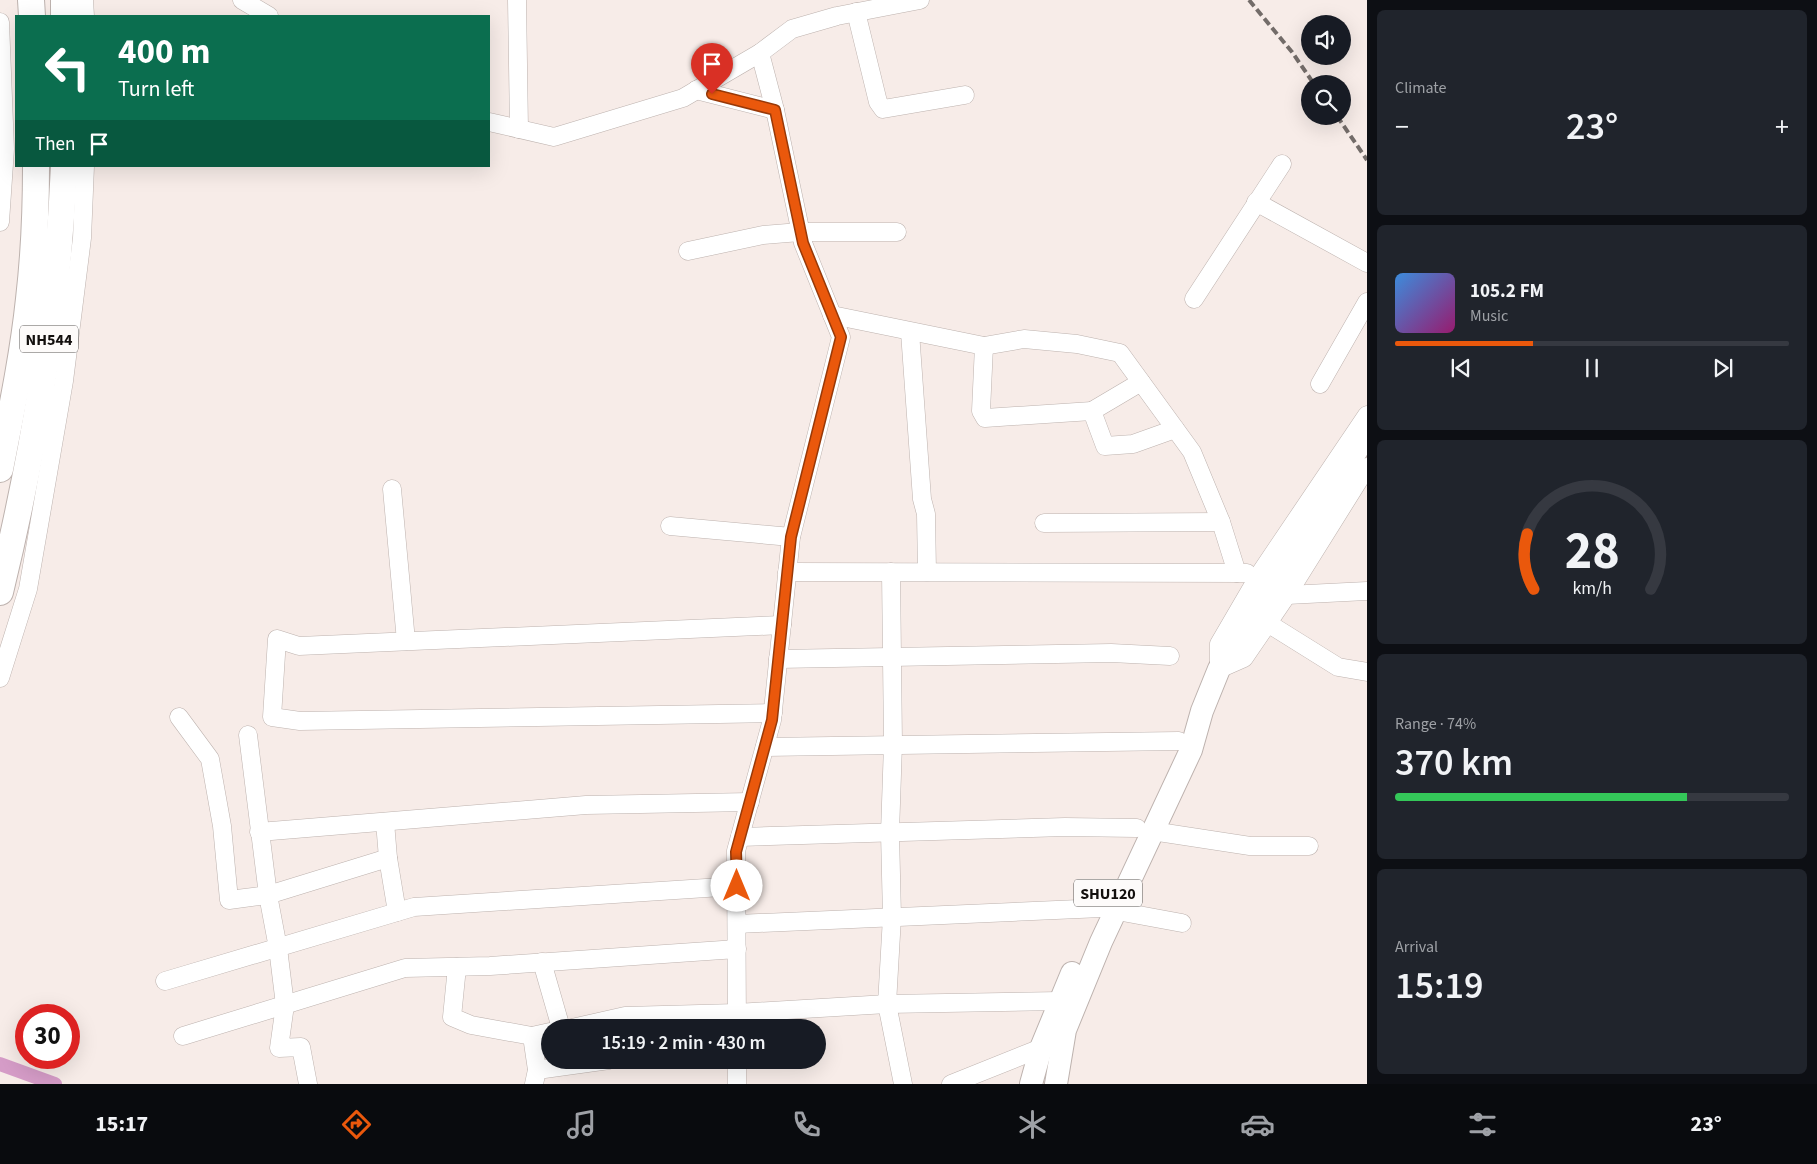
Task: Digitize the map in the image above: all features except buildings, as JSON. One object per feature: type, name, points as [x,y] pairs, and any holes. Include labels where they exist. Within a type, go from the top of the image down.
[{"type":"highway","points":[[31,0],[32,15]]},
{"type":"highway","points":[[64,0],[64,15]]},
{"type":"highway","name":"NH544","points":[[0,468],[14,399],[29,299],[36,205],[36,167]]},
{"type":"highway","name":"NH544","points":[[0,592],[20,511],[46,368],[57,275],[64,167]]},
{"type":"main road","name":"SHU120","points":[[1031,1084],[1041,1048],[1060,1001],[1109,909],[1145,830],[1179,742],[1202,710],[1224,662],[1367,434]]},
{"type":"main road","points":[[1145,830],[1191,750],[1202,710]]},
{"type":"main road","points":[[1056,1084],[1064,1030],[1101,942],[1109,909]]},
{"type":"street","points":[[84,0],[85,15]]},
{"type":"street","points":[[242,0],[268,15]]},
{"type":"street","points":[[517,0],[519,129]]},
{"type":"street","points":[[490,122],[554,137],[683,98],[760,52],[792,28],[856,12],[920,0]]},
{"type":"street","points":[[856,12],[878,102],[883,109],[965,95]]},
{"type":"street","points":[[0,22],[5,149],[0,222]]},
{"type":"street","points":[[737,1019],[736,852],[772,713],[791,537],[841,337],[803,243],[775,110],[760,52]]},
{"type":"street","points":[[696,90],[775,110]]},
{"type":"street","points":[[1194,299],[1282,164]]},
{"type":"street","points":[[0,678],[28,589],[62,390],[82,238],[85,167]]},
{"type":"street","points":[[1256,202],[1367,263]]},
{"type":"street","points":[[688,251],[763,235],[800,232],[896,232]]},
{"type":"street","points":[[1320,384],[1367,302]]},
{"type":"street","points":[[832,315],[984,346],[1024,339],[1077,344],[1120,353],[1192,452],[1220,522],[1237,573]]},
{"type":"street","points":[[910,332],[922,499],[926,514],[927,572]]},
{"type":"street","points":[[984,346],[981,410],[985,418],[1092,411],[1141,382]]},
{"type":"street","points":[[1092,411],[1105,446],[1133,444],[1175,429]]},
{"type":"street","name":"SHU120","points":[[1224,662],[1219,644],[1261,572],[1367,415]]},
{"type":"street","points":[[1224,662],[1244,658],[1269,624],[1367,466]]},
{"type":"street","points":[[392,490],[406,641]]},
{"type":"street","points":[[1044,523],[1220,522]]},
{"type":"street","points":[[670,526],[791,537]]},
{"type":"street","points":[[787,572],[1261,572]]},
{"type":"street","points":[[891,572],[893,744],[890,833],[892,917],[887,1004],[903,1084]]},
{"type":"street","points":[[1287,595],[1367,591]]},
{"type":"street","points":[[1269,624],[1338,667],[1367,672]]},
{"type":"street","points":[[772,713],[300,721],[272,717],[277,639],[299,646],[782,625]]},
{"type":"street","points":[[778,659],[1110,653],[1170,656]]},
{"type":"street","points":[[179,717],[210,760],[222,826],[229,900],[268,896],[388,858]]},
{"type":"street","points":[[248,735],[259,832],[278,948],[285,1005],[279,1048],[301,1047],[308,1084]]},
{"type":"street","points":[[765,746],[1179,742]]},
{"type":"street","points":[[259,832],[586,805],[750,802]]},
{"type":"street","points":[[385,822],[388,858],[397,912]]},
{"type":"street","points":[[740,837],[1065,828],[1145,830],[1250,846],[1309,846]]},
{"type":"street","points":[[165,981],[414,908],[737,886]]},
{"type":"street","points":[[737,924],[1109,909],[1182,923]]},
{"type":"street","points":[[183,1036],[405,968],[457,967],[737,949]]},
{"type":"street","points":[[542,962],[558,1019]]},
{"type":"street","points":[[457,967],[452,1018],[471,1025],[532,1036],[541,1034]]},
{"type":"street","points":[[746,1019],[887,1004],[1060,1001]]},
{"type":"street","points":[[612,1019],[625,1016],[709,1019]]},
{"type":"street","points":[[532,1036],[535,1077],[570,1069]]},
{"type":"street","points":[[951,1084],[1041,1048]]},
{"type":"street","points":[[737,1069],[738,1084]]},
{"type":"waterway","points":[[0,1064],[55,1084]]},
{"type":"railway","points":[[1249,0],[1292,52],[1308,75]]},
{"type":"railway","points":[[1343,125],[1367,160]]},
{"type":"route","points":[[712,94],[775,110],[803,243],[841,337],[791,537],[772,720],[736,852],[737,886]]}]
